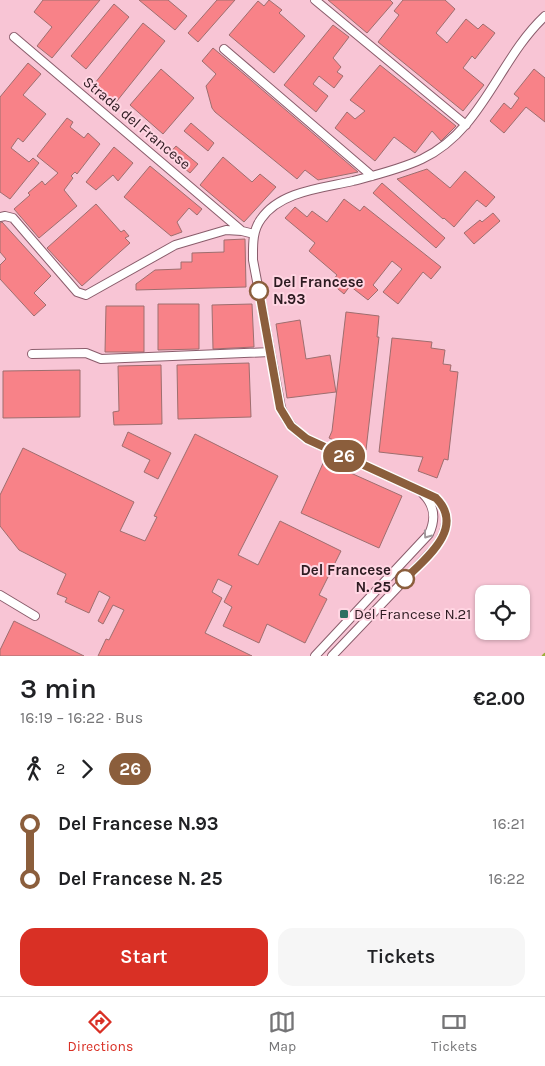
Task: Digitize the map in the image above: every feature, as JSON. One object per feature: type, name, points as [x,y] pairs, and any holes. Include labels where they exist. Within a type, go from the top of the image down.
[{"type":"street","points":[[315,0],[466,125]]},
{"type":"street","points":[[332,656],[436,548],[447,526],[444,508],[436,498],[307,439],[296,432],[287,421],[280,408],[253,260],[254,234],[260,220],[270,208],[282,200],[414,163],[433,154],[450,142],[489,95],[521,44],[545,16]]},
{"type":"street","name":"Strada del Francese","points":[[14,37],[242,231]]},
{"type":"street","points":[[224,49],[372,176]]},
{"type":"street","name":"Strada del Francese","points":[[0,217],[13,218],[76,292],[86,295],[175,245],[226,230],[254,234]]},
{"type":"street","points":[[32,354],[86,353],[100,359],[270,352]]},
{"type":"street","points":[[315,656],[425,539],[432,528],[434,515],[431,503],[422,492]]},
{"type":"street","points":[[390,576],[400,585]]},
{"type":"street","points":[[0,595],[35,616]]},
{"type":"building","points":[[43,0],[100,0],[52,58],[37,46],[52,27],[34,12]]},
{"type":"building","points":[[139,0],[168,0],[187,16],[175,30]]},
{"type":"building","points":[[217,0],[235,0],[198,42],[188,33]]},
{"type":"building","points":[[269,0],[282,10],[279,13],[305,36],[274,73],[229,35],[258,1],[264,6]]},
{"type":"building","points":[[328,0],[390,0],[393,3],[367,33]]},
{"type":"building","points":[[403,0],[445,0],[455,9],[436,33],[447,43],[466,19],[478,29],[483,24],[495,33],[475,59],[472,56],[463,68],[484,85],[463,111],[378,42],[399,15],[394,11]]},
{"type":"building","points":[[114,4],[129,17],[86,69],[71,56]]},
{"type":"building","points":[[143,23],[165,41],[113,106],[91,88]]},
{"type":"building","points":[[333,25],[349,37],[333,58],[341,67],[337,72],[343,76],[334,88],[319,76],[313,84],[328,96],[316,112],[284,85]]},
{"type":"building","points":[[213,48],[358,172],[318,180],[305,170],[297,179],[215,112],[212,108],[206,86],[216,74],[202,61]]},
{"type":"building","points":[[28,63],[41,74],[23,95],[46,114],[23,142],[18,138],[11,148],[29,162],[33,158],[39,163],[10,199],[0,192],[0,97]]},
{"type":"building","points":[[380,65],[456,126],[441,141],[432,131],[415,153],[394,137],[375,161],[335,128],[347,112],[355,119],[365,111],[350,100]]},
{"type":"building","points":[[161,69],[194,98],[163,134],[130,105]]},
{"type":"building","points":[[534,69],[545,78],[545,122],[526,107],[504,133],[490,121],[504,103],[511,109],[519,98],[514,94]]},
{"type":"building","points":[[67,118],[73,122],[70,127],[84,138],[88,133],[100,144],[77,174],[75,172],[71,176],[73,178],[64,190],[77,206],[39,238],[14,209],[42,181],[45,185],[58,173],[37,156]]},
{"type":"building","points":[[191,123],[214,143],[208,151],[184,131]]},
{"type":"building","points":[[176,146],[198,164],[190,173],[168,155]]},
{"type":"building","points":[[114,147],[133,163],[118,181],[113,175],[96,190],[86,182]]},
{"type":"building","points":[[223,157],[252,182],[260,174],[276,187],[244,222],[200,185]]},
{"type":"building","points":[[150,166],[202,209],[197,215],[189,208],[177,222],[182,232],[171,236],[124,197]]},
{"type":"building","points":[[427,169],[450,188],[465,171],[495,197],[486,207],[477,200],[454,227],[397,179]]},
{"type":"building","points":[[382,183],[445,238],[436,248],[373,193]]},
{"type":"building","points":[[344,199],[360,211],[364,206],[441,267],[431,279],[423,272],[398,304],[383,292],[402,269],[392,261],[373,285],[378,290],[368,300],[350,286],[344,294],[331,283],[337,275],[309,251],[315,243],[285,218],[295,207],[307,217],[312,211],[327,222]]},
{"type":"building","points":[[96,204],[121,232],[124,230],[129,236],[125,238],[130,243],[82,286],[47,248]]},
{"type":"building","points":[[493,213],[500,221],[474,244],[464,233],[480,220],[482,222]]},
{"type":"building","points":[[2,222],[51,276],[34,293],[46,305],[34,316],[0,279],[0,265],[6,259],[0,252],[0,223]]},
{"type":"building","points":[[245,239],[246,287],[136,290],[136,284],[155,270],[181,269],[181,262],[192,262],[192,253],[224,252],[224,240]]},
{"type":"building","points":[[158,304],[199,304],[199,349],[158,350]]},
{"type":"building","points":[[252,304],[254,347],[213,349],[212,305]]},
{"type":"building","points":[[106,306],[144,306],[144,352],[105,352]]},
{"type":"building","points":[[346,312],[379,316],[377,337],[379,337],[366,450],[351,444],[350,447],[329,438],[332,431]]},
{"type":"building","points":[[300,320],[306,359],[330,355],[336,392],[287,398],[276,324]]},
{"type":"building","points":[[392,338],[432,342],[431,348],[445,350],[443,364],[451,365],[450,371],[458,372],[448,460],[444,459],[437,478],[418,471],[423,457],[379,452]]},
{"type":"building","points":[[249,363],[251,417],[178,419],[177,365]]},
{"type":"building","points":[[161,365],[162,424],[114,425],[113,412],[119,411],[118,366]]},
{"type":"building","points":[[80,370],[80,417],[3,418],[3,371]]},
{"type":"building","points":[[128,432],[171,453],[158,479],[144,472],[150,460],[122,446]]},
{"type":"building","points":[[195,434],[278,476],[238,555],[258,565],[280,521],[341,551],[319,595],[327,599],[305,643],[267,624],[259,643],[223,626],[232,607],[224,602],[232,586],[218,579],[212,592],[222,598],[205,633],[252,656],[98,656],[106,639],[109,640],[124,610],[113,605],[103,624],[98,621],[110,597],[99,591],[89,613],[65,602],[67,598],[57,594],[66,574],[19,550],[0,526],[0,495],[23,448],[134,502],[120,531],[145,541],[157,517],[154,516]]},
{"type":"building","points":[[324,461],[402,496],[379,548],[301,513]]},
{"type":"building","points":[[14,621],[84,656],[0,656],[0,650]]},
{"type":"bus line","name":"26","points":[[259,291],[280,408],[296,432],[307,439],[436,498],[444,508],[447,526],[441,541],[405,579]]},
{"type":"place","name":"Del Francese N.93","points":[[259,291]]},
{"type":"place","name":"Del Francese N. 25","points":[[405,579]]},
{"type":"place","name":"Del Francese N.21","points":[[344,614]]}]
